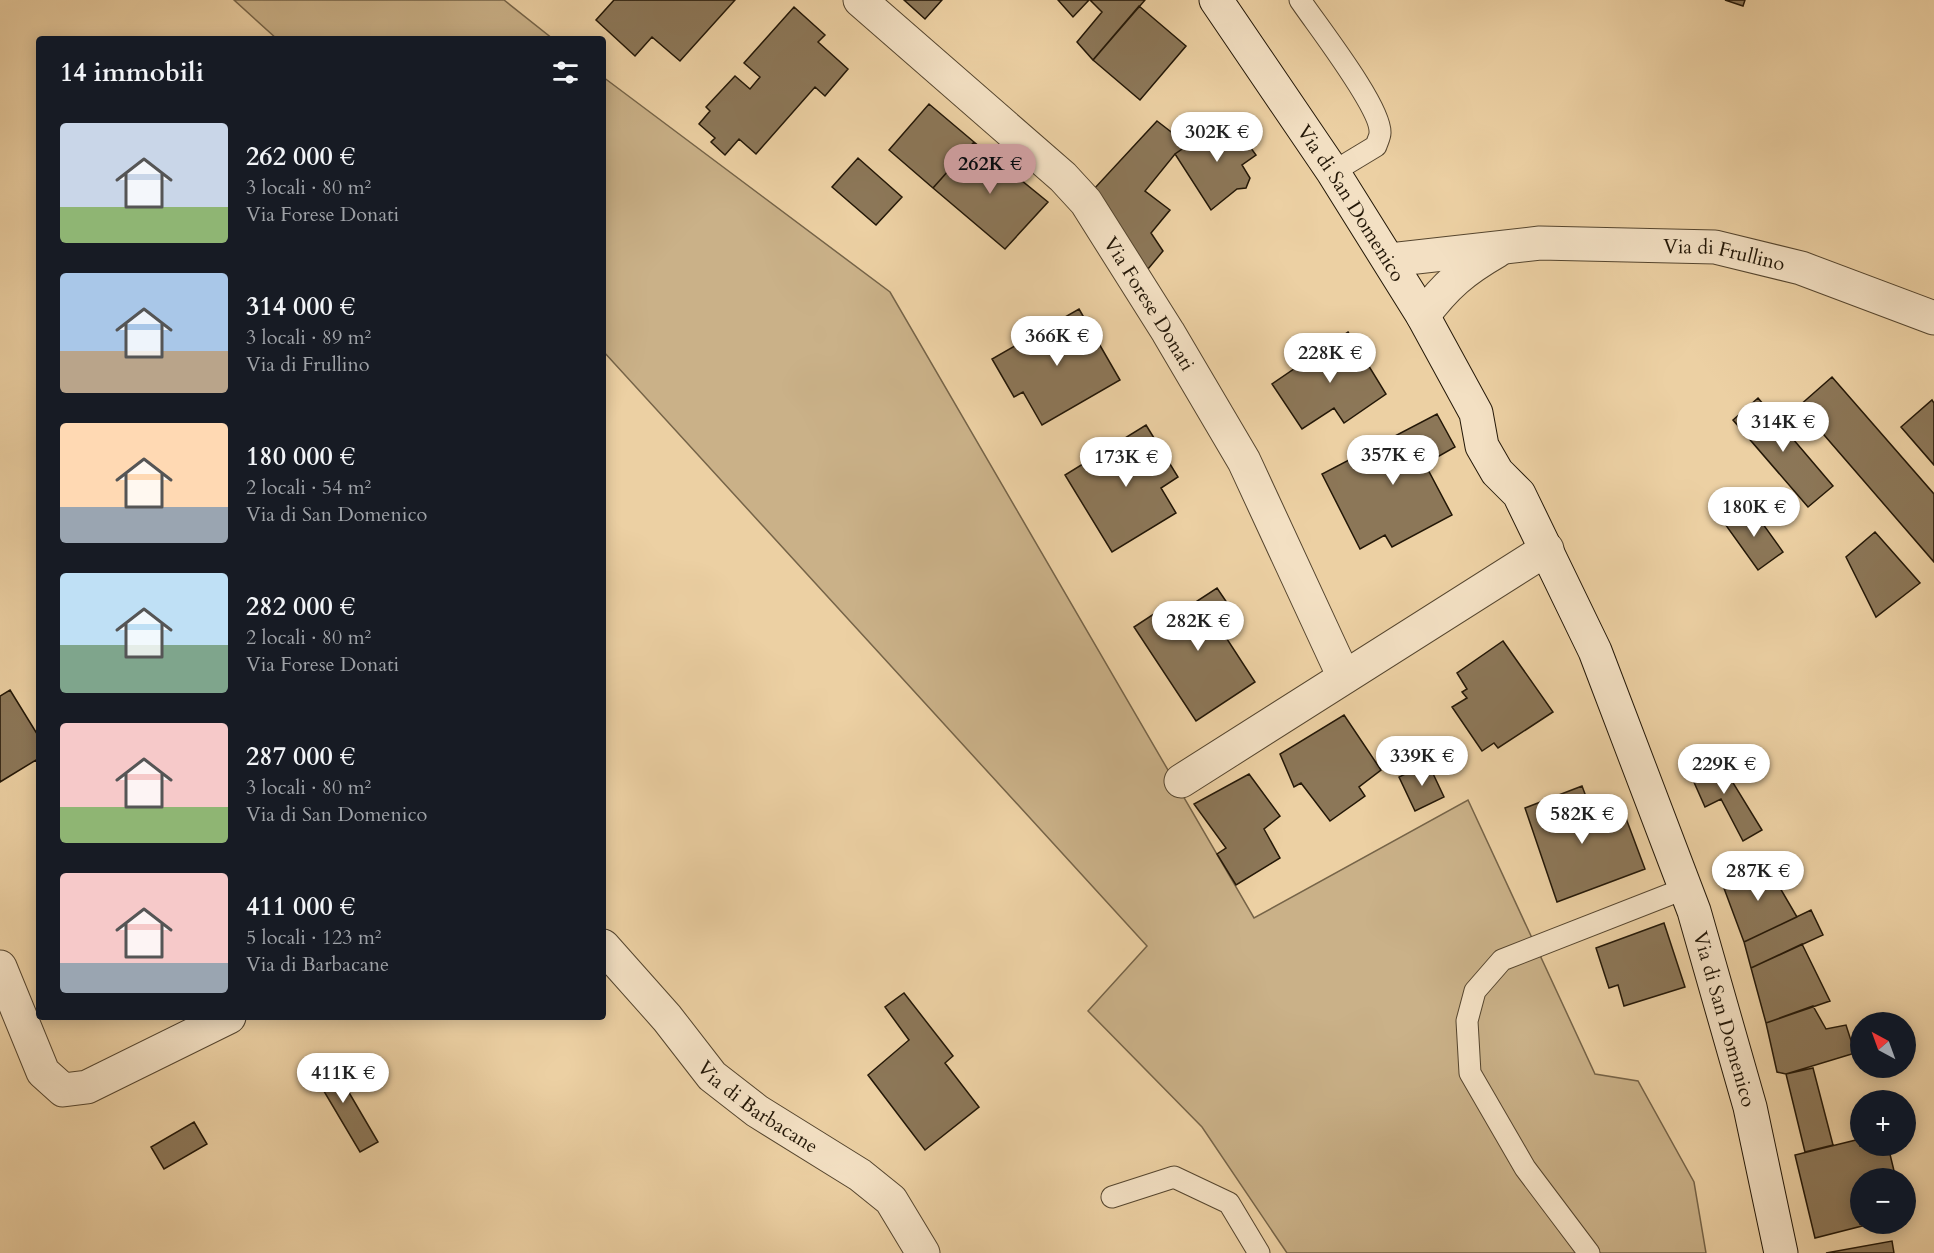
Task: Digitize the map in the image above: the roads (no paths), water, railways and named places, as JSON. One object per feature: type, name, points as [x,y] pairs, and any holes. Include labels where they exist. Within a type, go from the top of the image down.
[{"type":"street","name":"Via Forese Donati","points":[[860,0],[1063,177],[1086,202],[1168,332],[1244,461],[1344,676]]},
{"type":"street","name":"Via di San Domenico","points":[[1216,0],[1390,260],[1476,413],[1503,437],[1518,464],[1519,494],[1595,651],[1686,888],[1750,1107],[1781,1253]]},
{"type":"street","name":"Via di Frullino","points":[[1390,260],[1540,243],[1715,247],[1801,268],[1934,318]]},
{"type":"street","name":"Via di Frullino","points":[[1423,316],[1444,288],[1470,267],[1504,247]]},
{"type":"street","points":[[1182,781],[1547,549]]},
{"type":"street","name":"Via di Barbacane","points":[[606,949],[667,1018],[712,1076],[757,1110],[860,1175],[891,1200],[923,1253]]},
{"type":"street","points":[[0,967],[43,1072],[63,1090],[87,1087],[223,1020]]},
{"type":"lane","points":[[1300,0],[1352,75],[1372,108],[1381,131],[1376,146],[1333,172]]},
{"type":"lane","points":[[1588,1253],[1525,1168],[1470,1074],[1467,1021],[1475,991],[1502,960],[1686,888]]},
{"type":"lane","points":[[1112,1197],[1174,1177],[1229,1203],[1259,1253]]}]
